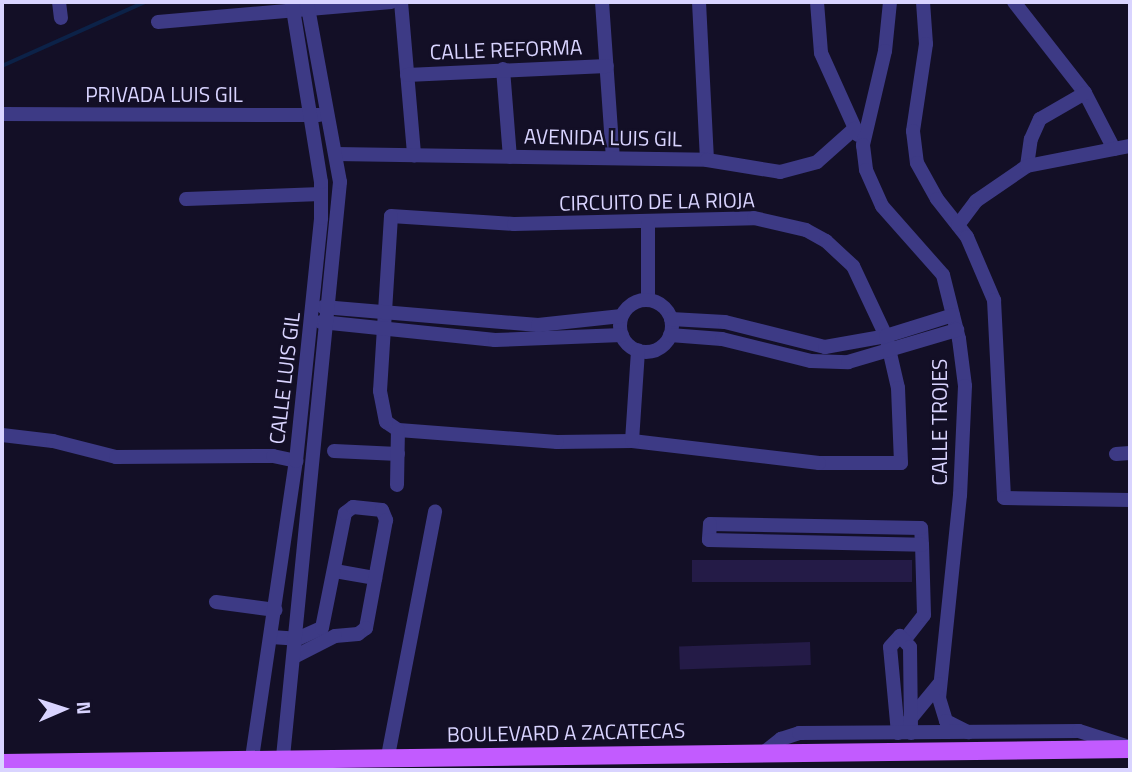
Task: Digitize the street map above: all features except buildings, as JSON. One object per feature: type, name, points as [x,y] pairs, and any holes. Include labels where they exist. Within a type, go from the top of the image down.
[{"type":"main road","name":"BOULEVARD A ZACATECAS","points":[[2,763],[283,757],[1130,748]]},
{"type":"street","points":[[59,2],[61,18]]},
{"type":"street","points":[[158,22],[300,5],[391,2]]},
{"type":"street","points":[[401,2],[414,155]]},
{"type":"street","name":"CALLE REFORMA","points":[[602,2],[613,158]]},
{"type":"street","points":[[699,2],[707,160]]},
{"type":"street","points":[[817,2],[821,53],[863,145]]},
{"type":"street","name":"CALLE TROJES","points":[[890,2],[885,51],[863,145],[866,170],[881,206],[941,272],[957,330],[965,386],[960,495],[939,684],[946,721],[968,732]]},
{"type":"street","points":[[923,2],[926,44],[913,131],[917,163],[937,200],[958,225],[994,300],[1004,498],[1130,500]]},
{"type":"street","points":[[1020,4],[1085,93],[1115,149]]},
{"type":"street","name":"CALLE LUIS GIL","points":[[283,757],[298,639],[331,307],[340,182],[336,154],[300,5]]},
{"type":"street","name":"CALLE LUIS GIL","points":[[252,758],[296,461],[314,306],[321,194],[309,116],[300,5]]},
{"type":"street","name":"CALLE REFORMA","points":[[407,75],[607,66]]},
{"type":"street","points":[[503,69],[510,157]]},
{"type":"street","points":[[1027,166],[1031,139],[1040,119],[1085,93]]},
{"type":"street","name":"PRIVADA LUIS GIL","points":[[2,114],[326,115]]},
{"type":"street","name":"AVENIDA LUIS GIL","points":[[336,154],[707,160],[759,171],[804,168],[834,151],[854,129]]},
{"type":"street","points":[[958,225],[976,201],[1027,166],[1130,146]]},
{"type":"street","points":[[186,199],[321,194]]},
{"type":"street","name":"CIRCUITO DE LA RIOJA","points":[[391,216],[514,224],[648,224],[754,218],[806,230],[838,250],[853,266],[886,336],[898,388],[901,463],[819,463],[632,441],[557,442],[398,430],[386,422],[381,409],[383,328],[391,216]]},
{"type":"street","points":[[648,224],[648,300]]},
{"type":"street","points":[[648,300],[662,306],[671,319],[670,335],[654,350],[638,351],[622,335],[622,316],[632,303],[648,300]]},
{"type":"street","points":[[314,306],[538,325],[622,316]]},
{"type":"street","points":[[671,319],[725,322],[825,347],[886,336],[953,315]]},
{"type":"street","points":[[313,321],[495,340],[622,335]]},
{"type":"street","points":[[670,335],[722,339],[811,361],[848,362],[890,353],[957,330]]},
{"type":"street","points":[[632,441],[638,351]]},
{"type":"street","points":[[397,485],[398,430]]},
{"type":"street","points":[[2,435],[53,441],[116,457],[273,456],[296,461]]},
{"type":"street","points":[[334,451],[398,454]]},
{"type":"street","points":[[271,637],[298,639],[322,628],[345,513],[353,507],[382,510],[386,520],[366,628],[358,634],[335,636],[296,656]]},
{"type":"street","points":[[388,756],[435,512]]},
{"type":"street","points":[[906,729],[910,647],[906,638],[924,615],[922,545],[921,528],[710,524],[709,540],[922,545]]},
{"type":"street","points":[[335,571],[375,578]]},
{"type":"street","points":[[216,602],[275,610]]},
{"type":"street","points":[[906,729],[939,684]]},
{"type":"street","points":[[763,753],[781,739],[799,733],[906,729],[968,732],[1079,731],[1130,748]]},
{"type":"waterway","points":[[2,66],[145,2]]}]
